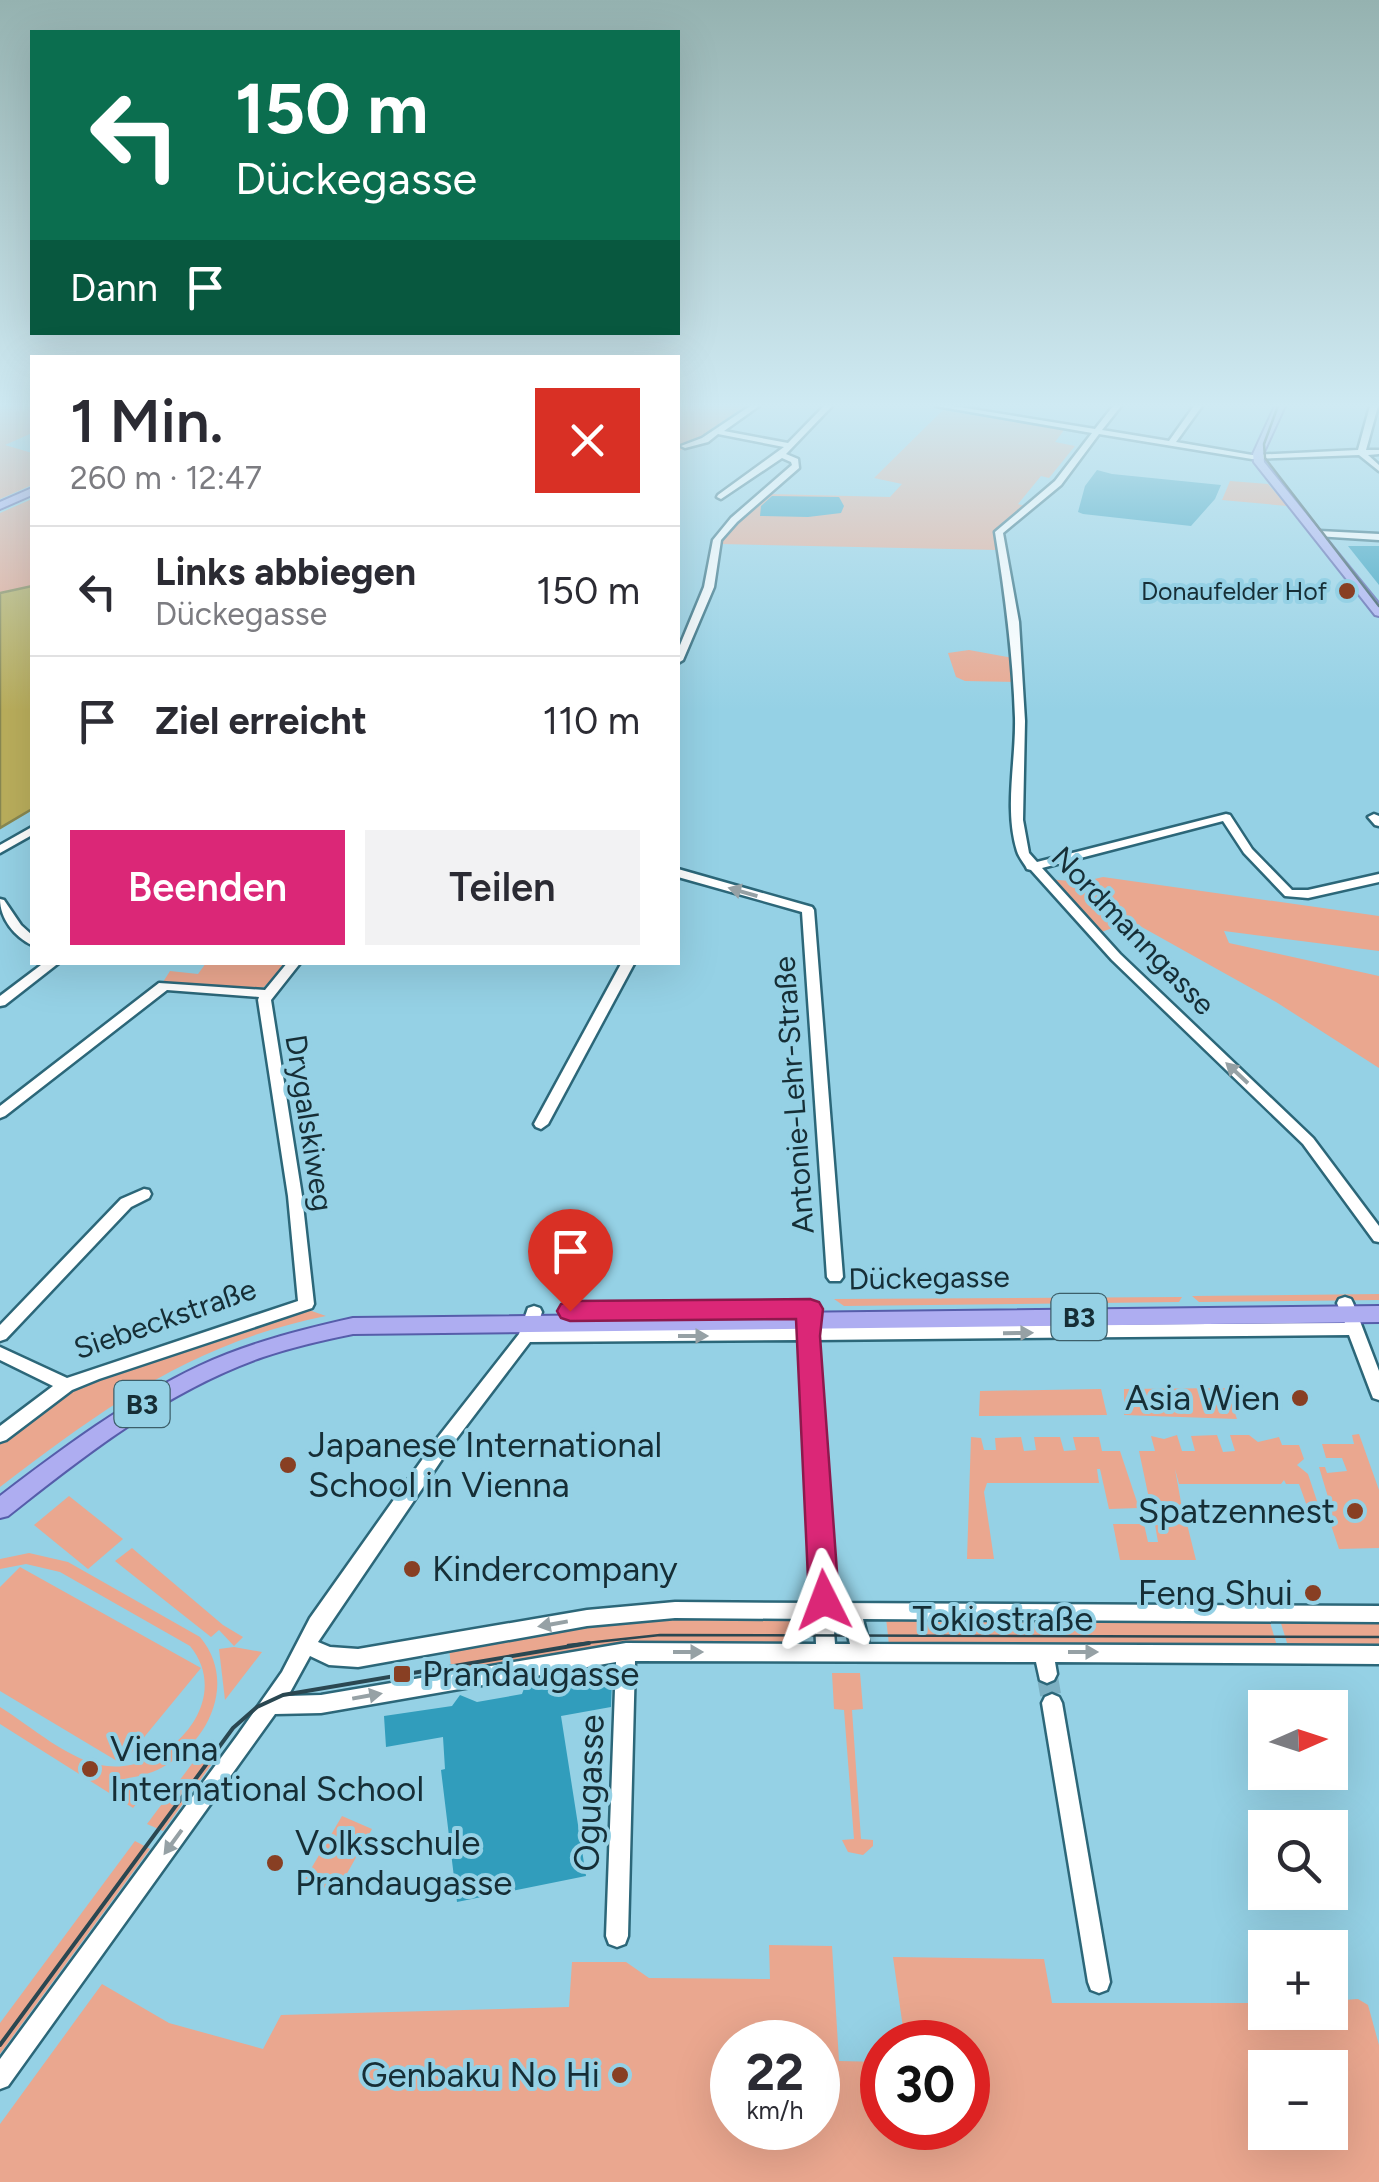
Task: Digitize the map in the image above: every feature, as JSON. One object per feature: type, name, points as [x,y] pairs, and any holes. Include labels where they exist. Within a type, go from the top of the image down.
[{"type":"main road","points":[[1303,508],[1379,612]]},
{"type":"main road","points":[[1323,534],[1379,600]]},
{"type":"main road","name":"Dückegasse","points":[[1350,1315],[1379,1303]]},
{"type":"main road","name":"Dückegasse","points":[[302,1332],[372,1324],[1379,1314]]},
{"type":"main road","name":"Siebeckstraße","points":[[0,1498],[86,1430],[159,1385],[235,1350],[302,1332]]},
{"type":"main road","name":"Siebeckstraße","points":[[0,1508],[94,1434],[162,1391],[238,1355],[302,1332]]},
{"type":"street","points":[[680,655],[710,587],[717,540],[748,508]]},
{"type":"street","name":"Nordmanngasse","points":[[1027,508],[1002,528],[998,538],[1014,622],[1020,732],[1018,832],[1023,854],[1116,957],[1308,1141],[1379,1236]]},
{"type":"street","points":[[1323,534],[1379,537]]},
{"type":"street","points":[[1031,867],[1212,817],[1226,817],[1289,894],[1308,894],[1379,878]]},
{"type":"street","points":[[0,850],[30,831]]},
{"type":"street","name":"Antonie-Lehr-Straße","points":[[680,875],[808,910],[835,1277]]},
{"type":"street","points":[[0,903],[30,939]]},
{"type":"street","points":[[0,1002],[50,965]]},
{"type":"street","name":"Drygalskiweg","points":[[292,965],[266,994],[266,1028],[294,1196],[306,1304]]},
{"type":"street","points":[[541,1124],[627,965]]},
{"type":"street","points":[[3,1106],[164,986],[266,994]]},
{"type":"street","points":[[0,1335],[126,1203],[144,1194]]},
{"type":"street","name":"Siebeckstraße","points":[[0,1435],[66,1385],[129,1359],[306,1304]]},
{"type":"street","points":[[1350,1315],[1379,1393]]},
{"type":"street","points":[[809,1321],[826,1651]]},
{"type":"street","points":[[0,2078],[270,1706],[305,1645],[530,1323]]},
{"type":"street","points":[[0,1353],[66,1385]]},
{"type":"street","points":[[851,1610],[861,1651]]},
{"type":"street","name":"Tokiostraße","points":[[305,1645],[329,1656],[350,1658],[634,1611],[1379,1614]]},
{"type":"street","name":"Tokiostraße","points":[[270,1706],[333,1702],[626,1652],[1379,1654]]},
{"type":"street","name":"Ogugasse","points":[[617,1936],[626,1652]]},
{"type":"street","points":[[1044,1652],[1047,1674]]},
{"type":"street","points":[[1052,1703],[1099,1982]]},
{"type":"shaded area","points":[[12,508],[30,508],[30,683],[0,699],[0,513]]},
{"type":"shaded area","points":[[752,508],[1022,508],[998,528],[998,550],[721,544]]},
{"type":"shaded area","points":[[30,586],[30,810],[0,828],[0,593]]},
{"type":"shaded area","points":[[969,650],[1013,658],[1017,682],[965,681],[956,677],[948,653]]},
{"type":"shaded area","points":[[1103,877],[1379,916],[1379,951],[1224,931],[1229,943],[1379,976],[1379,1068],[1276,1002],[1131,921],[1099,933],[1047,879],[1082,882]]},
{"type":"shaded area","points":[[205,965],[285,965],[264,987],[255,989],[163,982],[170,971],[198,974]]},
{"type":"shaded area","points":[[1379,1294],[1379,1300],[1199,1302],[1192,1296]]},
{"type":"shaded area","points":[[1182,1297],[1179,1302],[844,1306],[834,1299]]},
{"type":"shaded area","points":[[306,1309],[326,1316],[234,1342],[193,1360],[76,1430],[0,1487],[0,1443],[71,1390],[95,1377]]},
{"type":"shaded area","points":[[1226,1388],[1237,1419],[1124,1415],[1124,1389]]},
{"type":"shaded area","points":[[1101,1389],[1107,1415],[979,1416],[980,1391]]},
{"type":"shaded area","name":"Spatzennest","points":[[1359,1434],[1379,1490],[1379,1548],[1339,1549],[1330,1522],[1336,1521],[1326,1505],[1328,1497],[1319,1467],[1325,1467],[1327,1473],[1347,1471],[1342,1458],[1326,1458],[1322,1444],[1354,1444],[1352,1435]]},
{"type":"shaded area","points":[[1177,1435],[1182,1451],[1195,1451],[1191,1436],[1217,1435],[1223,1452],[1235,1451],[1230,1435],[1249,1435],[1258,1442],[1279,1437],[1282,1445],[1299,1445],[1304,1459],[1297,1465],[1308,1474],[1321,1513],[1308,1509],[1299,1484],[1286,1484],[1284,1480],[1281,1484],[1179,1484],[1175,1469],[1182,1508],[1151,1508],[1139,1451],[1155,1451],[1151,1436],[1164,1439]]},
{"type":"shaded area","points":[[971,1437],[981,1438],[984,1450],[996,1450],[995,1438],[1021,1437],[1024,1451],[1036,1450],[1034,1437],[1060,1437],[1064,1451],[1076,1450],[1073,1437],[1099,1437],[1102,1451],[1120,1451],[1139,1508],[1109,1509],[1100,1469],[1099,1483],[987,1483],[984,1492],[994,1559],[967,1559]]},
{"type":"shaded area","points":[[69,1496],[123,1539],[88,1569],[34,1525]]},
{"type":"shaded area","points":[[1113,1524],[1144,1524],[1148,1542],[1158,1542],[1155,1525],[1187,1524],[1196,1560],[1120,1560]]},
{"type":"shaded area","points":[[132,1548],[223,1625],[243,1637],[234,1646],[219,1630],[211,1637],[115,1561]]},
{"type":"shaded area","points":[[29,1553],[68,1562],[200,1637],[211,1654],[217,1691],[205,1726],[180,1756],[163,1767],[118,1780],[143,1796],[133,1808],[0,1724],[0,1707],[79,1758],[107,1766],[130,1765],[172,1746],[188,1729],[200,1710],[205,1689],[202,1667],[190,1646],[60,1572],[26,1564],[0,1569],[0,1559]]},
{"type":"shaded area","points":[[20,1567],[201,1668],[122,1764],[0,1691],[0,1587]]},
{"type":"shaded area","points":[[634,1618],[796,1618],[797,1644],[452,1675],[449,1649]]},
{"type":"shaded area","points":[[886,1618],[1269,1619],[1277,1646],[889,1645]]},
{"type":"shaded area","points":[[1280,1620],[1379,1620],[1379,1647],[1288,1646]]},
{"type":"shaded area","points":[[234,1647],[262,1652],[225,1700],[219,1649]]},
{"type":"shaded area","points":[[832,1673],[860,1673],[863,1709],[852,1710],[861,1839],[873,1840],[873,1846],[863,1855],[848,1852],[842,1840],[854,1839],[844,1710],[834,1709]]},
{"type":"shaded area","points":[[200,1753],[214,1761],[163,1831],[147,1824]]},
{"type":"shaded area","points":[[342,1816],[372,1829],[336,1893],[305,1879]]},
{"type":"shaded area","points":[[135,1841],[150,1849],[0,2054],[0,2023]]},
{"type":"shaded area","points":[[769,1945],[832,1946],[837,2020],[710,2020],[710,2150],[840,2150],[840,2061],[860,2061],[860,2150],[990,2150],[990,2020],[902,2020],[893,1957],[1044,1959],[1052,2003],[1248,2003],[1248,2030],[1348,2030],[1348,2000],[1358,1999],[1368,2005],[1379,2045],[1379,2182],[0,2182],[0,2124],[102,1984],[169,2023],[263,2049],[281,2015],[569,2007],[572,1962],[626,1962],[649,1978],[770,1979]]},
{"type":"building","points":[[761,508],[843,508],[841,513],[808,517],[760,516]]},
{"type":"building","points":[[1079,508],[1207,508],[1191,526],[1078,512]]},
{"type":"building","points":[[1348,546],[1379,546],[1379,585]]},
{"type":"building","points":[[612,1678],[611,1707],[561,1716],[586,1876],[457,1902],[441,1770],[445,1769],[443,1737],[386,1747],[384,1716],[452,1706],[460,1695],[477,1702],[522,1694],[526,1683],[546,1689]]},
{"type":"tunnel","points":[[1047,1674],[1052,1703]]},
{"type":"tram line","points":[[1303,508],[1379,606]]},
{"type":"tram line","points":[[568,1645],[660,1635],[1379,1637]]},
{"type":"tram line","points":[[0,2045],[233,1728],[257,1707],[283,1695],[589,1643]]},
{"type":"place","name":"Donaufelder Hof","points":[[1347,591]]},
{"type":"place","name":"Asia Wien","points":[[1300,1398]]},
{"type":"place","name":"Japanese International School in Vienna","points":[[288,1465]]},
{"type":"place","name":"Spatzennest","points":[[1355,1511]]},
{"type":"place","name":"Kindercompany","points":[[412,1569]]},
{"type":"place","name":"Feng Shui","points":[[1313,1593]]},
{"type":"place","name":"Prandaugasse","points":[[402,1674]]},
{"type":"place","name":"Vienna International School","points":[[90,1769]]},
{"type":"place","name":"Volksschule Prandaugasse","points":[[275,1863]]},
{"type":"place","name":"Genbaku No Hi","points":[[620,2075]]},
{"type":"route","points":[[570,1311],[810,1309],[807,1336],[824,1600]]}]
